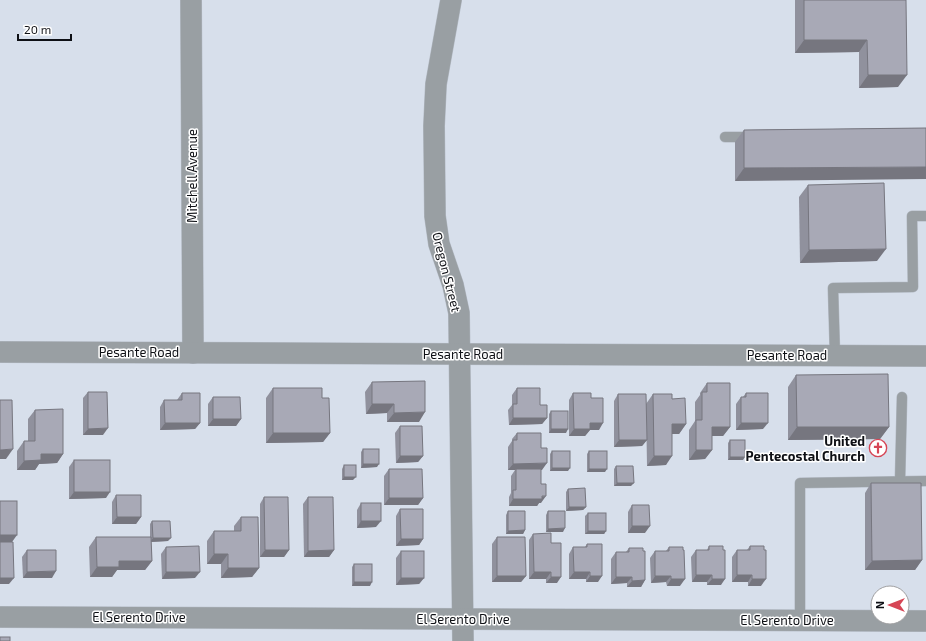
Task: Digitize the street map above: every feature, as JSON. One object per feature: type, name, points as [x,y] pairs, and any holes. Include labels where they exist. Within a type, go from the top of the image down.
[{"type":"street","name":"Mitchell Avenue","points":[[191,0],[194,353]]},
{"type":"street","name":"Oregon Street","points":[[451,0],[436,84],[434,126],[435,216],[439,244],[453,285],[459,313],[463,641]]},
{"type":"street","name":"Pesante Road","points":[[0,352],[926,356]]},
{"type":"street","name":"El Serento Drive","points":[[0,617],[926,621]]},
{"type":"lane","points":[[725,137],[764,137]]},
{"type":"lane","points":[[835,356],[833,288],[913,287],[912,216],[926,216]]},
{"type":"lane","points":[[900,481],[902,397]]},
{"type":"lane","points":[[800,620],[800,483],[926,481]]},
{"type":"building","points":[[804,0],[906,0],[907,75],[868,75],[867,40],[804,40]]},
{"type":"building","points":[[926,128],[926,167],[744,168],[744,130]]},
{"type":"building","points":[[884,183],[886,249],[809,250],[808,185]]},
{"type":"building","points":[[888,374],[889,427],[797,427],[796,375]]},
{"type":"building","points":[[425,381],[425,412],[394,413],[394,404],[372,404],[372,382]]},
{"type":"building","points":[[707,383],[730,383],[730,427],[712,427],[712,450],[696,450],[696,420],[702,420],[702,392],[707,392]]},
{"type":"building","points":[[273,388],[322,388],[322,398],[329,398],[330,433],[273,433]]},
{"type":"building","points":[[517,388],[540,388],[540,405],[547,405],[547,418],[513,418],[513,404],[517,404]]},
{"type":"building","points":[[88,392],[107,392],[108,428],[88,429]]},
{"type":"building","points":[[182,393],[200,393],[200,423],[165,423],[164,400],[182,400]]},
{"type":"building","points":[[573,393],[591,393],[591,398],[603,398],[603,423],[590,423],[590,429],[574,429]]},
{"type":"building","points":[[746,393],[768,393],[768,423],[741,423],[741,397],[746,397]]},
{"type":"building","points":[[618,394],[646,394],[647,440],[619,440]]},
{"type":"building","points":[[653,394],[672,394],[672,399],[685,398],[686,424],[672,424],[672,456],[654,456]]},
{"type":"building","points":[[213,397],[240,397],[241,419],[213,419]]},
{"type":"building","points":[[0,400],[12,400],[13,449],[0,450]]},
{"type":"building","points":[[63,409],[63,454],[41,454],[41,460],[24,461],[24,441],[35,441],[35,410]]},
{"type":"building","points":[[551,411],[568,411],[568,429],[551,429]]},
{"type":"building","points":[[400,426],[422,426],[423,456],[400,456]]},
{"type":"building","points":[[517,433],[541,433],[541,448],[547,448],[547,463],[513,464],[513,440],[517,440]]},
{"type":"building","points":[[730,440],[745,440],[745,457],[730,457]]},
{"type":"building","points":[[363,449],[379,449],[379,464],[363,464]]},
{"type":"building","points":[[552,451],[570,451],[570,468],[552,468]]},
{"type":"building","points":[[589,451],[607,451],[607,469],[589,469]]},
{"type":"building","points":[[74,460],[110,460],[110,492],[74,492]]},
{"type":"building","points":[[344,465],[356,465],[356,477],[344,477]]},
{"type":"building","points":[[616,466],[633,466],[634,483],[617,483]]},
{"type":"building","points":[[389,469],[422,469],[423,498],[389,498]]},
{"type":"building","points":[[516,469],[541,469],[541,484],[546,484],[546,496],[542,496],[542,499],[513,499],[513,490],[516,490]]},
{"type":"building","points":[[871,483],[921,483],[922,560],[872,561]]},
{"type":"building","points":[[585,488],[586,507],[569,507],[568,489]]},
{"type":"building","points":[[116,495],[141,495],[141,517],[117,517]]},
{"type":"building","points":[[264,497],[288,497],[289,550],[265,550]]},
{"type":"building","points":[[308,497],[333,497],[334,550],[308,551]]},
{"type":"building","points":[[0,501],[17,501],[17,535],[0,535]]},
{"type":"building","points":[[361,503],[381,503],[381,521],[361,521]]},
{"type":"building","points":[[632,505],[649,505],[650,526],[632,526]]},
{"type":"building","points":[[400,509],[423,509],[423,539],[401,539]]},
{"type":"building","points":[[508,511],[525,511],[525,530],[508,531]]},
{"type":"building","points":[[548,511],[565,511],[565,528],[548,529]]},
{"type":"building","points":[[588,513],[606,513],[606,531],[588,531]]},
{"type":"building","points":[[241,517],[258,517],[259,568],[228,568],[228,554],[214,554],[214,531],[241,531]]},
{"type":"building","points":[[152,521],[170,521],[171,538],[153,538]]},
{"type":"building","points":[[551,533],[551,543],[561,543],[561,577],[551,577],[551,572],[534,572],[533,534]]},
{"type":"building","points":[[96,537],[151,537],[152,561],[119,561],[119,567],[97,567]]},
{"type":"building","points":[[497,537],[525,537],[526,576],[497,576]]},
{"type":"building","points":[[0,542],[13,542],[14,578],[0,578]]},
{"type":"building","points":[[587,544],[602,544],[602,576],[590,576],[590,572],[574,572],[573,547],[587,547]]},
{"type":"building","points":[[199,546],[200,572],[166,572],[166,547]]},
{"type":"building","points":[[709,546],[723,546],[723,550],[725,550],[725,579],[712,579],[712,575],[696,575],[696,550],[709,550]]},
{"type":"building","points":[[750,546],[764,546],[764,550],[766,550],[766,579],[752,579],[752,575],[737,575],[737,550],[750,550]]},
{"type":"building","points":[[669,547],[683,547],[685,579],[671,579],[671,576],[655,576],[655,551],[669,551]]},
{"type":"building","points":[[629,548],[643,548],[643,551],[645,551],[645,580],[632,581],[632,577],[616,577],[616,552],[629,552]]},
{"type":"building","points":[[27,550],[56,550],[56,571],[27,572]]},
{"type":"building","points":[[401,551],[424,551],[424,578],[401,578]]},
{"type":"building","points":[[354,564],[372,564],[372,582],[354,582]]},
{"type":"building","points":[[0,637],[10,637],[10,641],[0,641]]},
{"type":"place","name":"United Pentecostal Church","points":[[878,448]]}]
